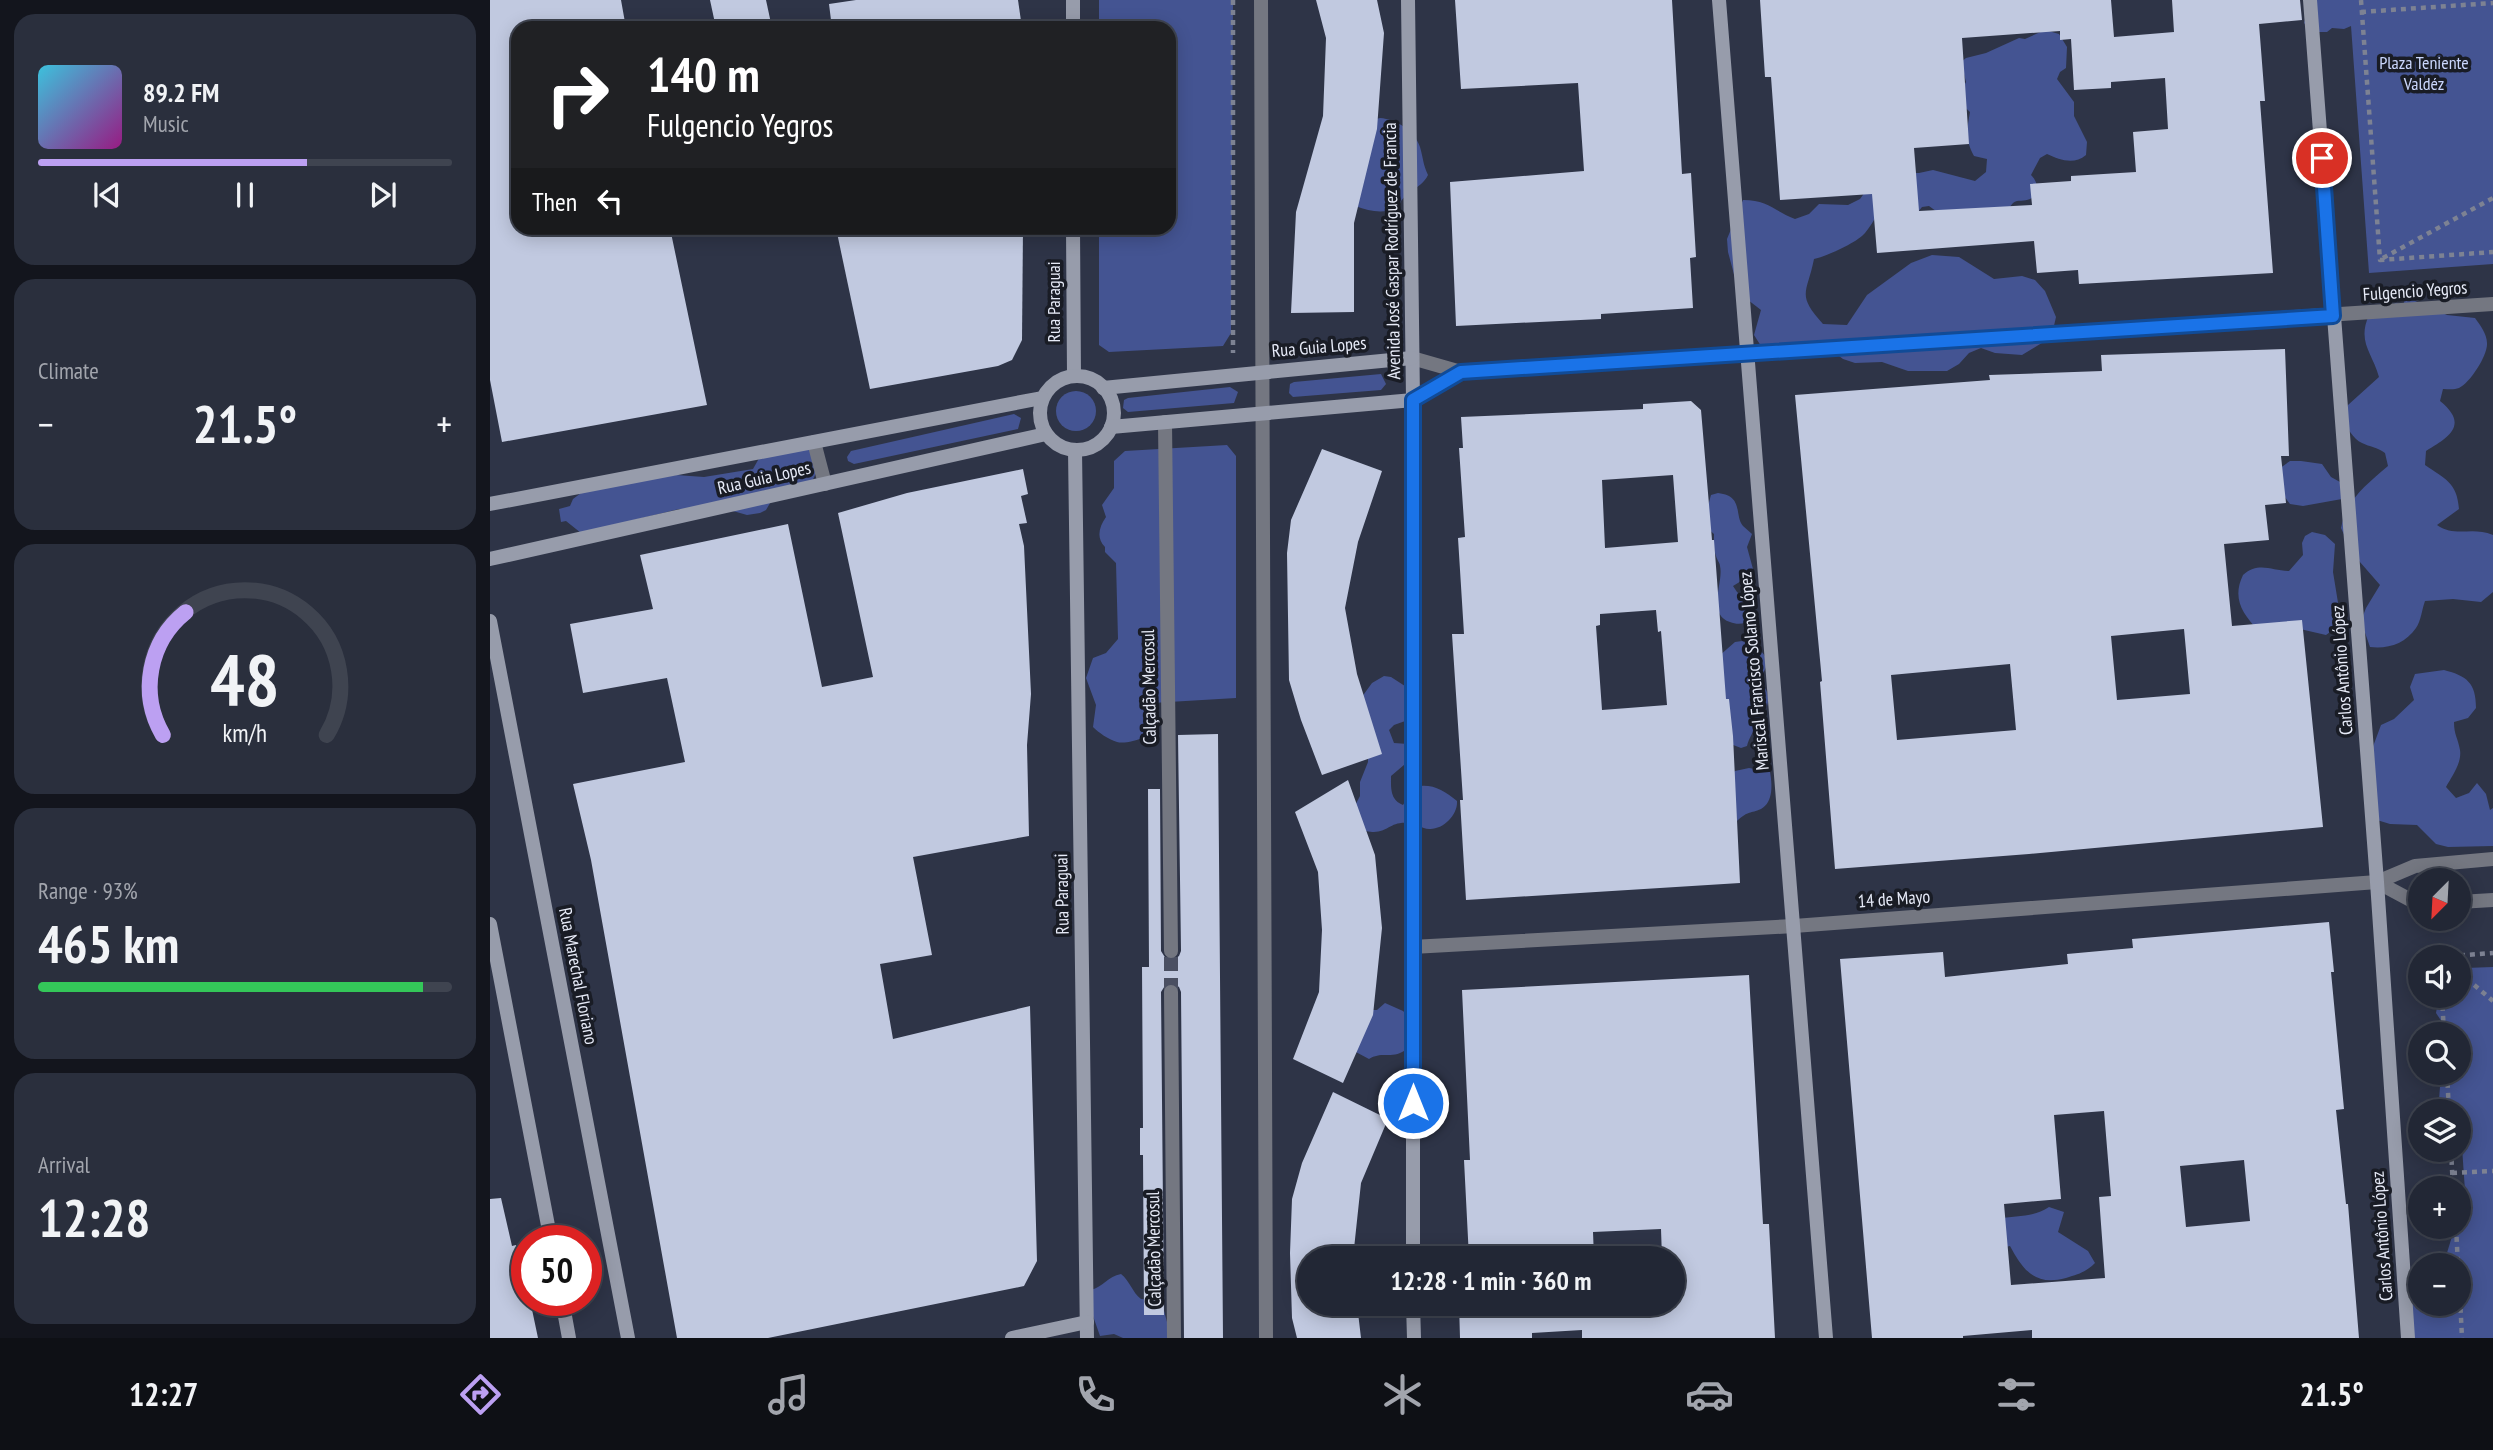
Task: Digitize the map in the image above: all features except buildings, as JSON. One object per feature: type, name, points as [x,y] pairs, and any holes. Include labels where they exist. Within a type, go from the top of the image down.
[{"type":"main road","points":[[1073,0],[1073,21]]},
{"type":"main road","name":"Avenida José Gaspar Rodríguez de Francia","points":[[1408,0],[1413,400],[1413,1246]]},
{"type":"main road","name":"Mariscal Francisco Solano López","points":[[1718,0],[1826,1338]]},
{"type":"main road","name":"Carlos Antônio López","points":[[2310,0],[2377,882],[2408,1338]]},
{"type":"main road","name":"Rua Paraguai","points":[[1073,235],[1074,376]]},
{"type":"main road","name":"Rua Guia Lopes","points":[[1104,388],[1412,358]]},
{"type":"main road","points":[[1074,376],[1093,380],[1104,388],[1113,407],[1111,427],[1097,444],[1076,450],[1064,448],[1046,434],[1040,413],[1042,397],[1057,382],[1074,376]]},
{"type":"main road","name":"Rua Guia Lopes","points":[[490,504],[1042,397]]},
{"type":"main road","points":[[1111,427],[1413,400]]},
{"type":"main road","name":"Rua Guia Lopes","points":[[490,559],[1046,434]]},
{"type":"main road","name":"Rua Paraguai","points":[[1076,450],[1087,1338]]},
{"type":"main road","name":"Rua Marechal Floriano","points":[[490,621],[628,1338]]},
{"type":"main road","points":[[490,924],[548,1225]]},
{"type":"main road","points":[[565,1316],[569,1338]]},
{"type":"main road","points":[[1413,1316],[1413,1338]]},
{"type":"main road","points":[[1012,1338],[1087,1322]]},
{"type":"street","points":[[1261,0],[1266,1338]]},
{"type":"street","name":"Fulgencio Yegros","points":[[1412,358],[1461,372],[2493,304]]},
{"type":"street","name":"Fulgencio Yegros","points":[[1413,400],[1461,372]]},
{"type":"street","name":"Calçadão Mercosul","points":[[1165,422],[1171,951]]},
{"type":"street","points":[[814,442],[825,484]]},
{"type":"street","name":"14 de Mayo","points":[[1412,947],[1794,926],[2377,882],[2415,866],[2493,859]]},
{"type":"street","points":[[2377,882],[2408,899]]},
{"type":"street","points":[[2471,901],[2493,900]]},
{"type":"street","name":"Calçadão Mercosul","points":[[1171,992],[1174,1338]]},
{"type":"path","points":[[2361,0],[2380,260]]},
{"type":"path","points":[[2361,12],[2493,4]]},
{"type":"path","points":[[2380,260],[2493,198]]},
{"type":"path","points":[[2380,260],[2493,252]]},
{"type":"path","points":[[2471,955],[2493,953]]},
{"type":"path","points":[[2471,982],[2493,1001]]},
{"type":"path","points":[[2452,1162],[2452,1176]]},
{"type":"path","points":[[2452,1173],[2493,1171]]},
{"type":"path","points":[[2461,1316],[2462,1338]]},
{"type":"green space","points":[[1099,0],[1233,0],[1231,333],[1223,346],[1109,352],[1099,345],[1099,235],[1176,235],[1176,21],[1099,21]]},
{"type":"green space","name":"Plaza Teniente Valdéz","points":[[2306,0],[2493,0],[2493,264],[2369,273],[2351,26],[2344,29],[2332,28],[2327,32],[2313,32],[2304,23],[2308,10]]},
{"type":"green space","points":[[2045,30],[2059,34],[2067,47],[2066,68],[2060,72],[2057,79],[2074,102],[2074,116],[2087,142],[2086,155],[2072,161],[2047,154],[2040,158],[2031,175],[2037,184],[2036,194],[2030,199],[2013,203],[2001,230],[1940,214],[1929,206],[1922,207],[1918,212],[1878,213],[1869,228],[1856,241],[1814,259],[1806,299],[1823,324],[1847,325],[1867,295],[1911,263],[1932,255],[1959,257],[1994,279],[2022,276],[2035,280],[2045,291],[2056,317],[2053,330],[2045,341],[2022,355],[1995,353],[1981,348],[1969,353],[1959,364],[1947,371],[1908,371],[1882,362],[1855,363],[1843,359],[1822,343],[1761,346],[1754,335],[1761,310],[1739,293],[1728,252],[1727,239],[1743,200],[1765,204],[1795,219],[1809,214],[1819,204],[1848,205],[1860,199],[1876,177],[1889,173],[1933,170],[1975,181],[1986,172],[1987,159],[1974,156],[1968,134],[1970,112],[1956,99],[1966,82],[1961,62]]},
{"type":"green space","points":[[1380,118],[1398,123],[1414,136],[1428,175],[1403,199],[1398,209],[1371,211],[1355,206],[1373,120]]},
{"type":"green space","points":[[2406,297],[2447,315],[2475,318],[2486,336],[2485,354],[2473,375],[2459,388],[2443,389],[2440,401],[2454,417],[2455,424],[2448,436],[2426,451],[2425,465],[2449,482],[2458,500],[2459,509],[2437,525],[2451,531],[2478,531],[2493,535],[2493,592],[2481,602],[2453,599],[2425,601],[2418,625],[2407,638],[2390,646],[2370,647],[2361,621],[2380,585],[2353,554],[2341,528],[2353,501],[2365,486],[2388,466],[2385,453],[2359,441],[2342,419],[2348,405],[2379,377],[2365,340],[2369,315],[2396,303],[2403,305]]},
{"type":"green space","points":[[1381,374],[1386,384],[1381,390],[1293,397],[1289,393],[1290,384],[1294,382]]},
{"type":"green space","points":[[1230,387],[1238,392],[1234,403],[1128,412],[1123,408],[1124,400],[1128,398]]},
{"type":"green space","points":[[1076,391],[1090,397],[1096,411],[1090,425],[1076,431],[1062,425],[1056,411],[1062,397]]},
{"type":"green space","points":[[1014,414],[1021,418],[1018,429],[854,464],[848,461],[847,457],[851,451]]},
{"type":"green space","points":[[811,444],[817,471],[808,490],[773,498],[766,510],[760,513],[747,515],[726,509],[679,509],[581,533],[566,521],[561,522],[559,509],[570,506],[573,499],[585,490],[676,475],[704,477],[753,469],[762,453]]},
{"type":"green space","points":[[1227,445],[1236,456],[1236,698],[1152,703],[1159,720],[1153,732],[1134,741],[1114,741],[1093,727],[1096,705],[1086,678],[1093,658],[1106,653],[1118,639],[1116,563],[1105,552],[1100,536],[1100,529],[1106,517],[1102,505],[1114,488],[1114,461],[1125,451]]},
{"type":"green space","points":[[2290,461],[2322,464],[2331,477],[2340,482],[2342,499],[2303,506],[2290,504],[2269,476]]},
{"type":"green space","points":[[1718,493],[1732,498],[1737,506],[1740,522],[1752,534],[1747,547],[1753,569],[1751,575],[1733,586],[1754,606],[1752,620],[1744,623],[1733,623],[1723,618],[1717,605],[1720,565],[1714,551],[1714,534],[1703,524],[1711,495]]},
{"type":"green space","points":[[2312,532],[2325,535],[2335,544],[2333,572],[2341,621],[2326,635],[2300,629],[2258,630],[2240,605],[2238,591],[2243,575],[2255,568],[2289,571],[2303,555],[2302,543],[2305,536]]},
{"type":"green space","points":[[1735,642],[1751,644],[1766,658],[1768,663],[1762,682],[1768,700],[1747,746],[1741,748],[1728,743],[1719,656]]},
{"type":"green space","points":[[2444,670],[2469,682],[2476,699],[2476,708],[2468,718],[2454,722],[2460,760],[2446,787],[2456,798],[2469,793],[2477,783],[2486,794],[2490,810],[2493,808],[2493,846],[2448,847],[2436,844],[2417,825],[2390,824],[2377,820],[2371,752],[2381,725],[2394,719],[2414,700],[2410,687],[2415,674]]},
{"type":"green space","points":[[1384,676],[1391,677],[1408,688],[1408,720],[1389,730],[1394,743],[1408,744],[1418,753],[1391,776],[1392,793],[1396,800],[1403,805],[1414,787],[1420,786],[1442,791],[1457,801],[1449,821],[1434,829],[1400,823],[1380,831],[1366,831],[1356,828],[1350,815],[1360,796],[1360,782],[1368,762],[1368,748],[1356,705],[1372,683]]},
{"type":"green space","points":[[1749,768],[1770,772],[1770,797],[1761,809],[1737,821],[1730,775]]},
{"type":"green space","points":[[2493,967],[2493,1338],[2410,1338],[2409,1316],[2471,1316],[2471,1253],[2447,1253],[2451,1239],[2471,1239],[2471,1176],[2464,1176],[2463,1162],[2471,1162],[2471,1099],[2439,1099],[2440,1085],[2471,1085],[2471,1022],[2442,1022],[2436,1013],[2437,1008],[2471,1008],[2471,968]]},
{"type":"green space","points":[[1385,1003],[1408,1016],[1408,1048],[1398,1054],[1379,1055],[1369,1059],[1354,1051],[1370,1010],[1377,1010]]},
{"type":"green space","points":[[2049,1207],[2064,1212],[2058,1232],[2088,1251],[2095,1263],[2082,1272],[2056,1280],[2032,1275],[2020,1263],[2010,1246],[1997,1249],[1997,1219],[2031,1215]]},
{"type":"green space","points":[[1121,1274],[1141,1299],[1162,1303],[1167,1322],[1180,1338],[1123,1338],[1114,1334],[1100,1336],[1093,1316],[1091,1290]]},
{"type":"tunnel","points":[[1171,951],[1171,992]]},
{"type":"route","points":[[1413,1103],[1413,400],[1461,372],[2333,316],[2322,158]]}]
